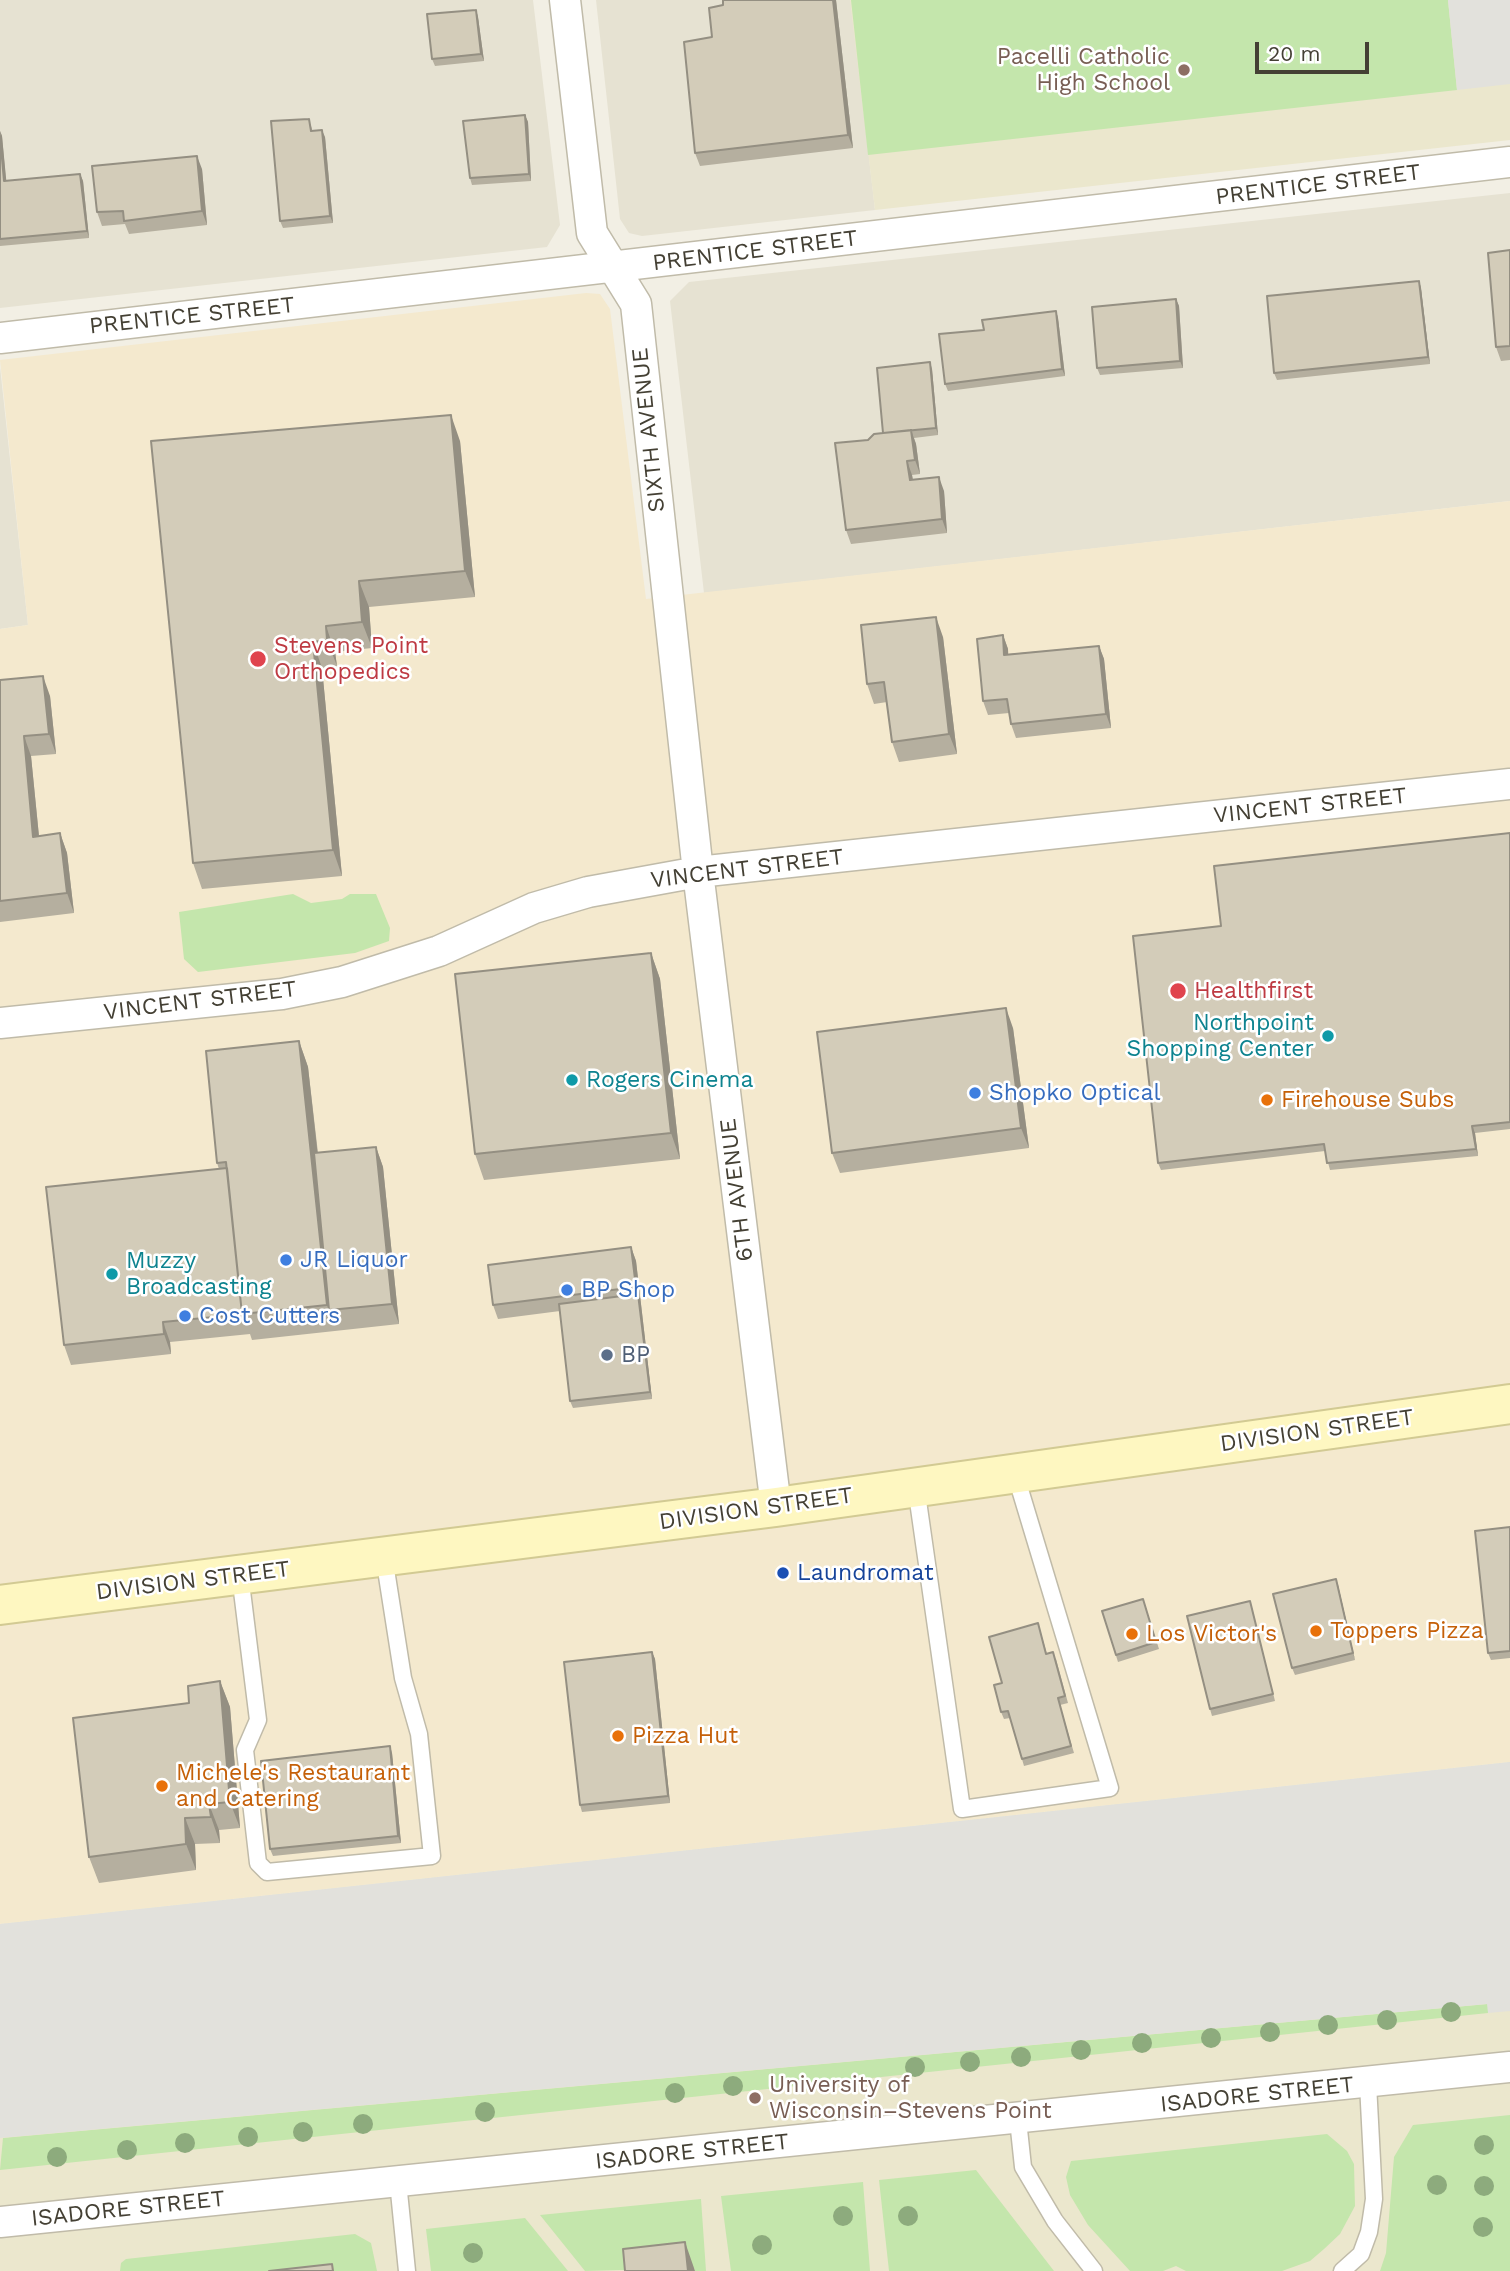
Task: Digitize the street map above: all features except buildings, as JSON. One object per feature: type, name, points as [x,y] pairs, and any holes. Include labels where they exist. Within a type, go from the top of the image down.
[{"type":"main road","name":"DIVISION STREET","points":[[0,1605],[776,1507],[1510,1404]]},
{"type":"street","name":"SIXTH AVENUE","points":[[565,0],[592,233],[636,304],[698,872]]},
{"type":"street","name":"PRENTICE STREET","points":[[0,338],[1510,162]]},
{"type":"street","name":"VINCENT STREET","points":[[0,1023],[282,994],[342,982],[439,951],[534,908],[588,892],[698,872],[1510,784]]},
{"type":"street","name":"6TH AVENUE","points":[[698,872],[776,1507]]},
{"type":"street","name":"ISADORE STREET","points":[[0,2222],[1018,2120],[1510,2067]]},
{"type":"lane","points":[[916,1487],[962,1810],[1110,1788],[1015,1473]]},
{"type":"lane","points":[[240,1575],[258,1720],[245,1750],[258,1863],[267,1872],[432,1856],[419,1734],[403,1678],[384,1557]]},
{"type":"lane","points":[[1342,2271],[1361,2254],[1369,2232],[1374,2199],[1368,2084]]},
{"type":"lane","points":[[1018,2120],[1023,2167],[1055,2221],[1094,2271]]},
{"type":"lane","points":[[398,2182],[407,2271]]},
{"type":"shaded area","points":[[0,0],[533,0],[560,225],[547,247],[0,308]]},
{"type":"shaded area","points":[[596,0],[851,0],[875,210],[642,236],[629,233],[620,219]]},
{"type":"shaded area","name":"Pacelli Catholic High School","points":[[850,0],[1510,0],[1510,140],[875,210]]},
{"type":"shaded area","points":[[1448,0],[1510,0],[1510,84],[1457,90]]},
{"type":"shaded area","points":[[1510,193],[1510,501],[704,593],[670,301],[689,282]]},
{"type":"shaded area","points":[[586,293],[600,294],[610,309],[646,599],[1510,501],[1510,1762],[0,1924],[0,629],[28,625],[0,360]]},
{"type":"shaded area","points":[[0,367],[28,625],[0,629]]},
{"type":"shaded area","name":"University of Wisconsin–Stevens Point","points":[[1510,1762],[1510,2271],[0,2271],[0,1924]]},
{"type":"shaded area","points":[[1510,1762],[1510,2011],[1488,2013],[1487,2004],[0,2138],[0,1924]]},
{"type":"green space","name":"Pacelli Catholic High School","points":[[851,0],[1448,0],[1457,90],[868,155]]},
{"type":"green space","points":[[293,894],[311,903],[342,899],[350,894],[376,894],[390,928],[389,941],[355,953],[198,972],[184,959],[179,912]]},
{"type":"green space","points":[[1488,2004],[1488,2013],[0,2170],[3,2138]]},
{"type":"green space","points":[[1510,2115],[1510,2271],[1380,2271],[1386,2253],[1394,2157],[1413,2125]]},
{"type":"green space","points":[[1327,2134],[1347,2151],[1354,2164],[1355,2206],[1340,2234],[1324,2249],[1310,2261],[1282,2271],[1186,2271],[1176,2266],[1163,2271],[1130,2271],[1088,2225],[1070,2195],[1066,2177],[1071,2161]]},
{"type":"green space","points":[[976,2170],[1054,2271],[889,2271],[879,2180]]},
{"type":"green space","points":[[863,2182],[870,2271],[731,2271],[721,2196]]},
{"type":"green space","points":[[701,2199],[706,2271],[695,2271],[694,2268],[585,2271],[540,2215]]},
{"type":"green space","points":[[525,2218],[568,2271],[431,2271],[426,2229]]},
{"type":"green space","points":[[355,2234],[371,2243],[377,2271],[120,2271],[121,2263],[126,2259]]},
{"type":"place","name":"Pacelli Catholic High School","points":[[1184,70]]},
{"type":"place","name":"Stevens Point Orthopedics","points":[[258,659]]},
{"type":"place","name":"Healthfirst","points":[[1178,991]]},
{"type":"place","name":"Northpoint Shopping Center","points":[[1328,1036]]},
{"type":"place","name":"Rogers Cinema","points":[[572,1080]]},
{"type":"place","name":"Shopko Optical","points":[[975,1093]]},
{"type":"place","name":"Firehouse Subs","points":[[1267,1100]]},
{"type":"place","name":"JR Liquor","points":[[286,1260]]},
{"type":"place","name":"Muzzy Broadcasting","points":[[112,1274]]},
{"type":"place","name":"BP Shop","points":[[567,1290]]},
{"type":"place","name":"Cost Cutters","points":[[185,1316]]},
{"type":"place","name":"BP","points":[[607,1355]]},
{"type":"place","name":"Laundromat","points":[[783,1573]]},
{"type":"place","name":"Toppers Pizza","points":[[1316,1631]]},
{"type":"place","name":"Los Victor's","points":[[1132,1634]]},
{"type":"place","name":"Pizza Hut","points":[[618,1736]]},
{"type":"place","name":"Michele's Restaurant and Catering","points":[[162,1786]]},
{"type":"place","name":"University of Wisconsin–Stevens Point","points":[[755,2098]]}]
